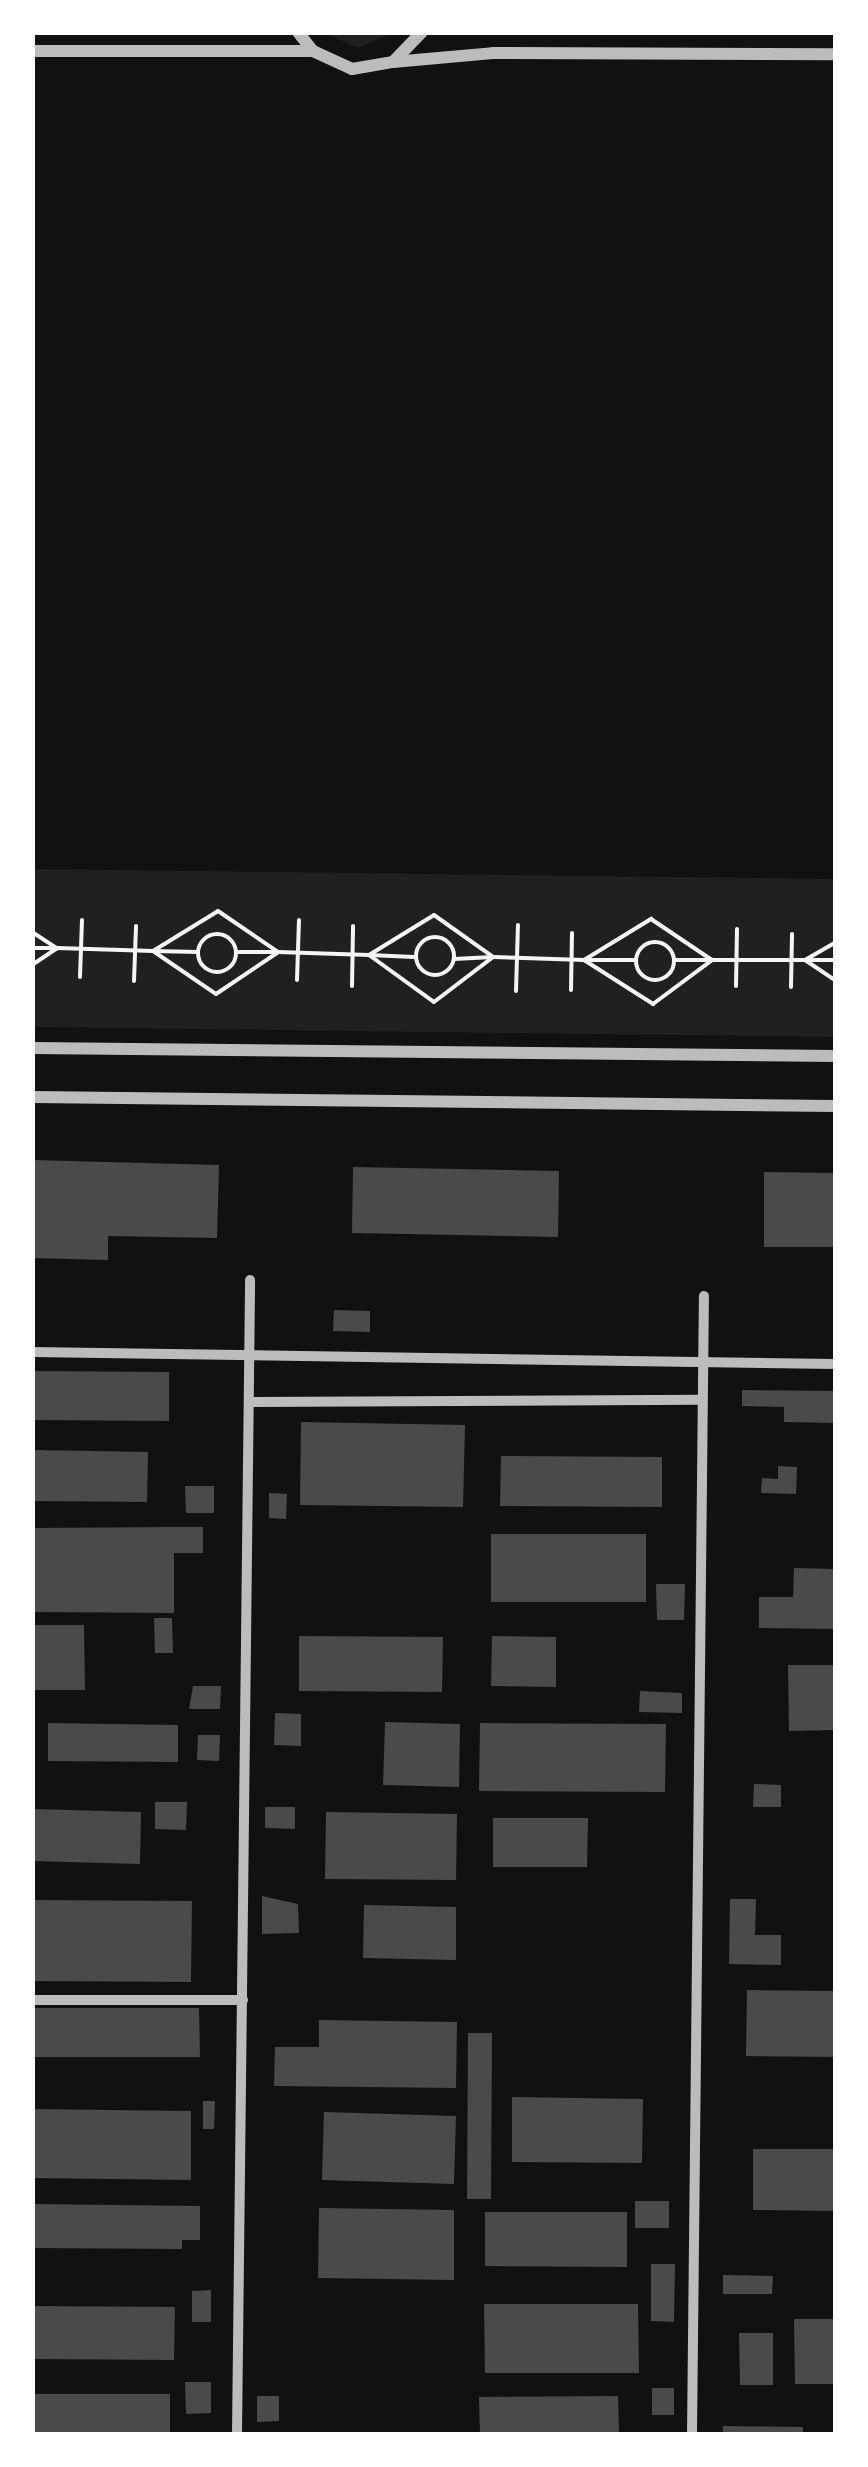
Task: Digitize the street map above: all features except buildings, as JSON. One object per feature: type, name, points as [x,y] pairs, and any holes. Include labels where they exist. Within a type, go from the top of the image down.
[{"type":"street","points":[[298,32],[313,52]]},
{"type":"street","points":[[393,62],[422,32]]},
{"type":"street","points":[[32,52],[313,52],[352,69],[493,53],[836,54]]},
{"type":"street","points":[[32,1048],[836,1056]]},
{"type":"street","points":[[32,1097],[836,1106]]},
{"type":"street","points":[[238,2434],[250,1280]]},
{"type":"street","points":[[692,2434],[704,1296]]},
{"type":"street","points":[[32,1352],[836,1364]]},
{"type":"street","points":[[249,1402],[702,1400]]},
{"type":"street","points":[[32,2000],[243,2000]]},
{"type":"path","points":[[153,951],[218,911],[278,952]]},
{"type":"path","points":[[369,955],[434,914],[494,957]]},
{"type":"path","points":[[584,960],[652,918],[712,960]]},
{"type":"path","points":[[80,977],[82,920]]},
{"type":"path","points":[[297,980],[299,920]]},
{"type":"path","points":[[516,991],[518,925]]},
{"type":"path","points":[[134,981],[136,926]]},
{"type":"path","points":[[352,986],[353,926]]},
{"type":"path","points":[[736,986],[737,930]]},
{"type":"path","points":[[32,932],[57,948]]},
{"type":"path","points":[[572,933],[572,990]]},
{"type":"path","points":[[32,948],[198,952],[220,934],[236,952]]},
{"type":"path","points":[[790,987],[792,934]]},
{"type":"path","points":[[416,957],[436,937],[454,959]]},
{"type":"path","points":[[636,960],[652,942],[674,960],[836,960]]},
{"type":"path","points":[[806,960],[836,942]]},
{"type":"path","points":[[32,965],[57,948]]},
{"type":"path","points":[[153,951],[216,994],[278,952]]},
{"type":"path","points":[[198,952],[218,972],[236,952],[298,952],[416,957],[436,976],[454,959],[517,956],[636,960],[657,980],[674,960]]},
{"type":"path","points":[[369,955],[434,1002],[494,957]]},
{"type":"path","points":[[584,960],[653,1004],[712,960]]},
{"type":"path","points":[[806,960],[836,982]]},
{"type":"shaded area","points":[[325,33],[392,33],[358,48]]},
{"type":"shaded area","points":[[33,869],[835,879],[835,1037],[33,1027]]}]
